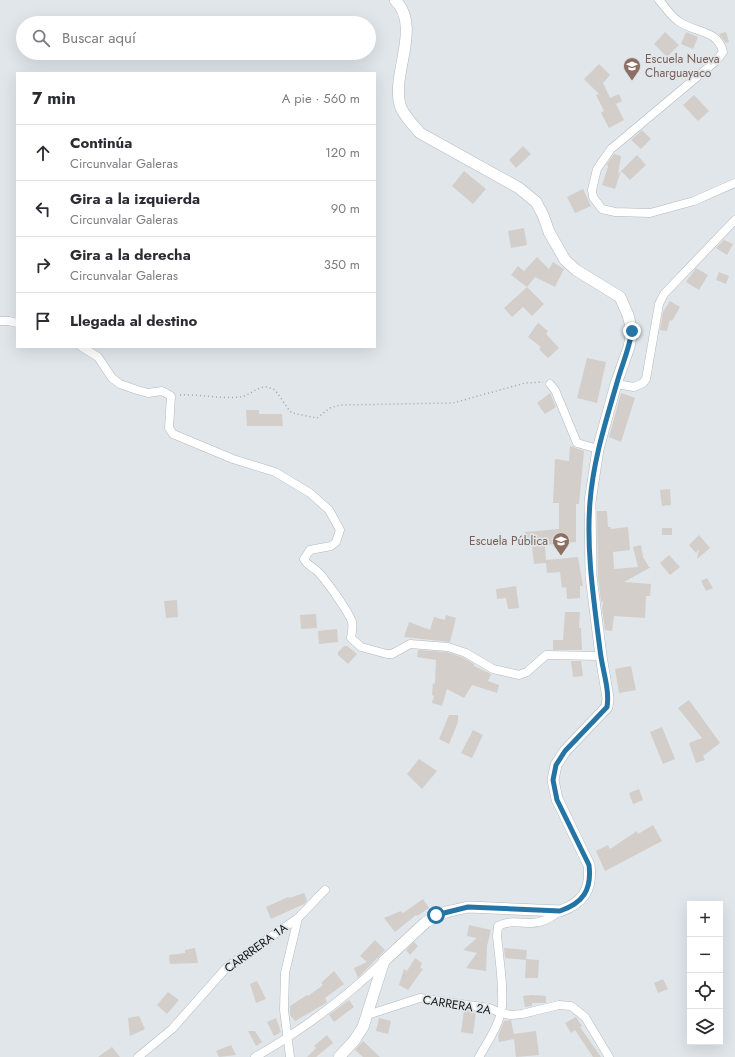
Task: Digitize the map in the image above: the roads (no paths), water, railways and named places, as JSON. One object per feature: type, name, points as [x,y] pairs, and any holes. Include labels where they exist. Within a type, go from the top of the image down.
[{"type":"main road","points":[[339,1057],[354,1041],[363,1027],[384,961],[426,922],[446,912],[468,907],[486,906],[560,911],[573,906],[583,897],[588,888],[590,875],[589,865],[557,800],[553,780],[556,765],[565,751],[607,707],[608,698],[590,576],[590,502],[598,449],[616,384],[629,347],[632,331],[628,315],[620,297],[576,270],[565,260],[549,232],[543,215],[536,202],[519,188],[420,133],[408,120],[401,107],[399,90],[406,28],[404,15],[399,4],[394,0]]},
{"type":"street","points":[[659,0],[677,20],[684,25],[713,35],[718,40],[723,52],[720,57],[611,150],[597,169],[592,190],[593,197],[602,209],[614,212],[650,213],[694,201],[735,183]]},
{"type":"street","points":[[616,384],[634,387],[643,384],[646,379],[659,304],[664,294],[735,220]]},
{"type":"street","points":[[0,321],[16,323]]},
{"type":"street","points":[[84,348],[98,357],[112,378],[120,384],[148,393],[162,391],[171,396],[169,428],[173,434],[233,459],[275,472],[310,493],[329,510],[340,530],[339,537],[331,546],[310,550],[304,559],[307,564],[315,569],[342,604],[352,622],[351,638],[361,647],[387,654],[392,654],[410,644],[448,647],[466,653],[493,669],[519,676],[527,672],[546,655],[601,656]]},
{"type":"street","points":[[550,384],[555,390],[577,442],[598,449]]},
{"type":"street","name":"CARRRERA 1A","points":[[138,1057],[172,1029],[226,967],[298,918],[325,890]]},
{"type":"street","points":[[479,1057],[494,1034],[501,1013],[502,1001],[497,936],[498,926],[509,921],[530,923],[540,922],[560,911]]},
{"type":"street","points":[[290,1057],[284,1010],[285,973],[298,918]]},
{"type":"street","points":[[255,1057],[288,1038],[322,1015],[354,989],[384,961]]},
{"type":"street","name":"CARRERA 2A","points":[[367,1015],[420,998],[489,1008],[501,1013],[522,1014],[559,1005],[571,1006],[585,1017],[609,1057]]},
{"type":"place","name":"Escuela Nueva Charguayaco","points":[[632,81]]},
{"type":"place","name":"Escuela Pública","points":[[561,556]]}]
